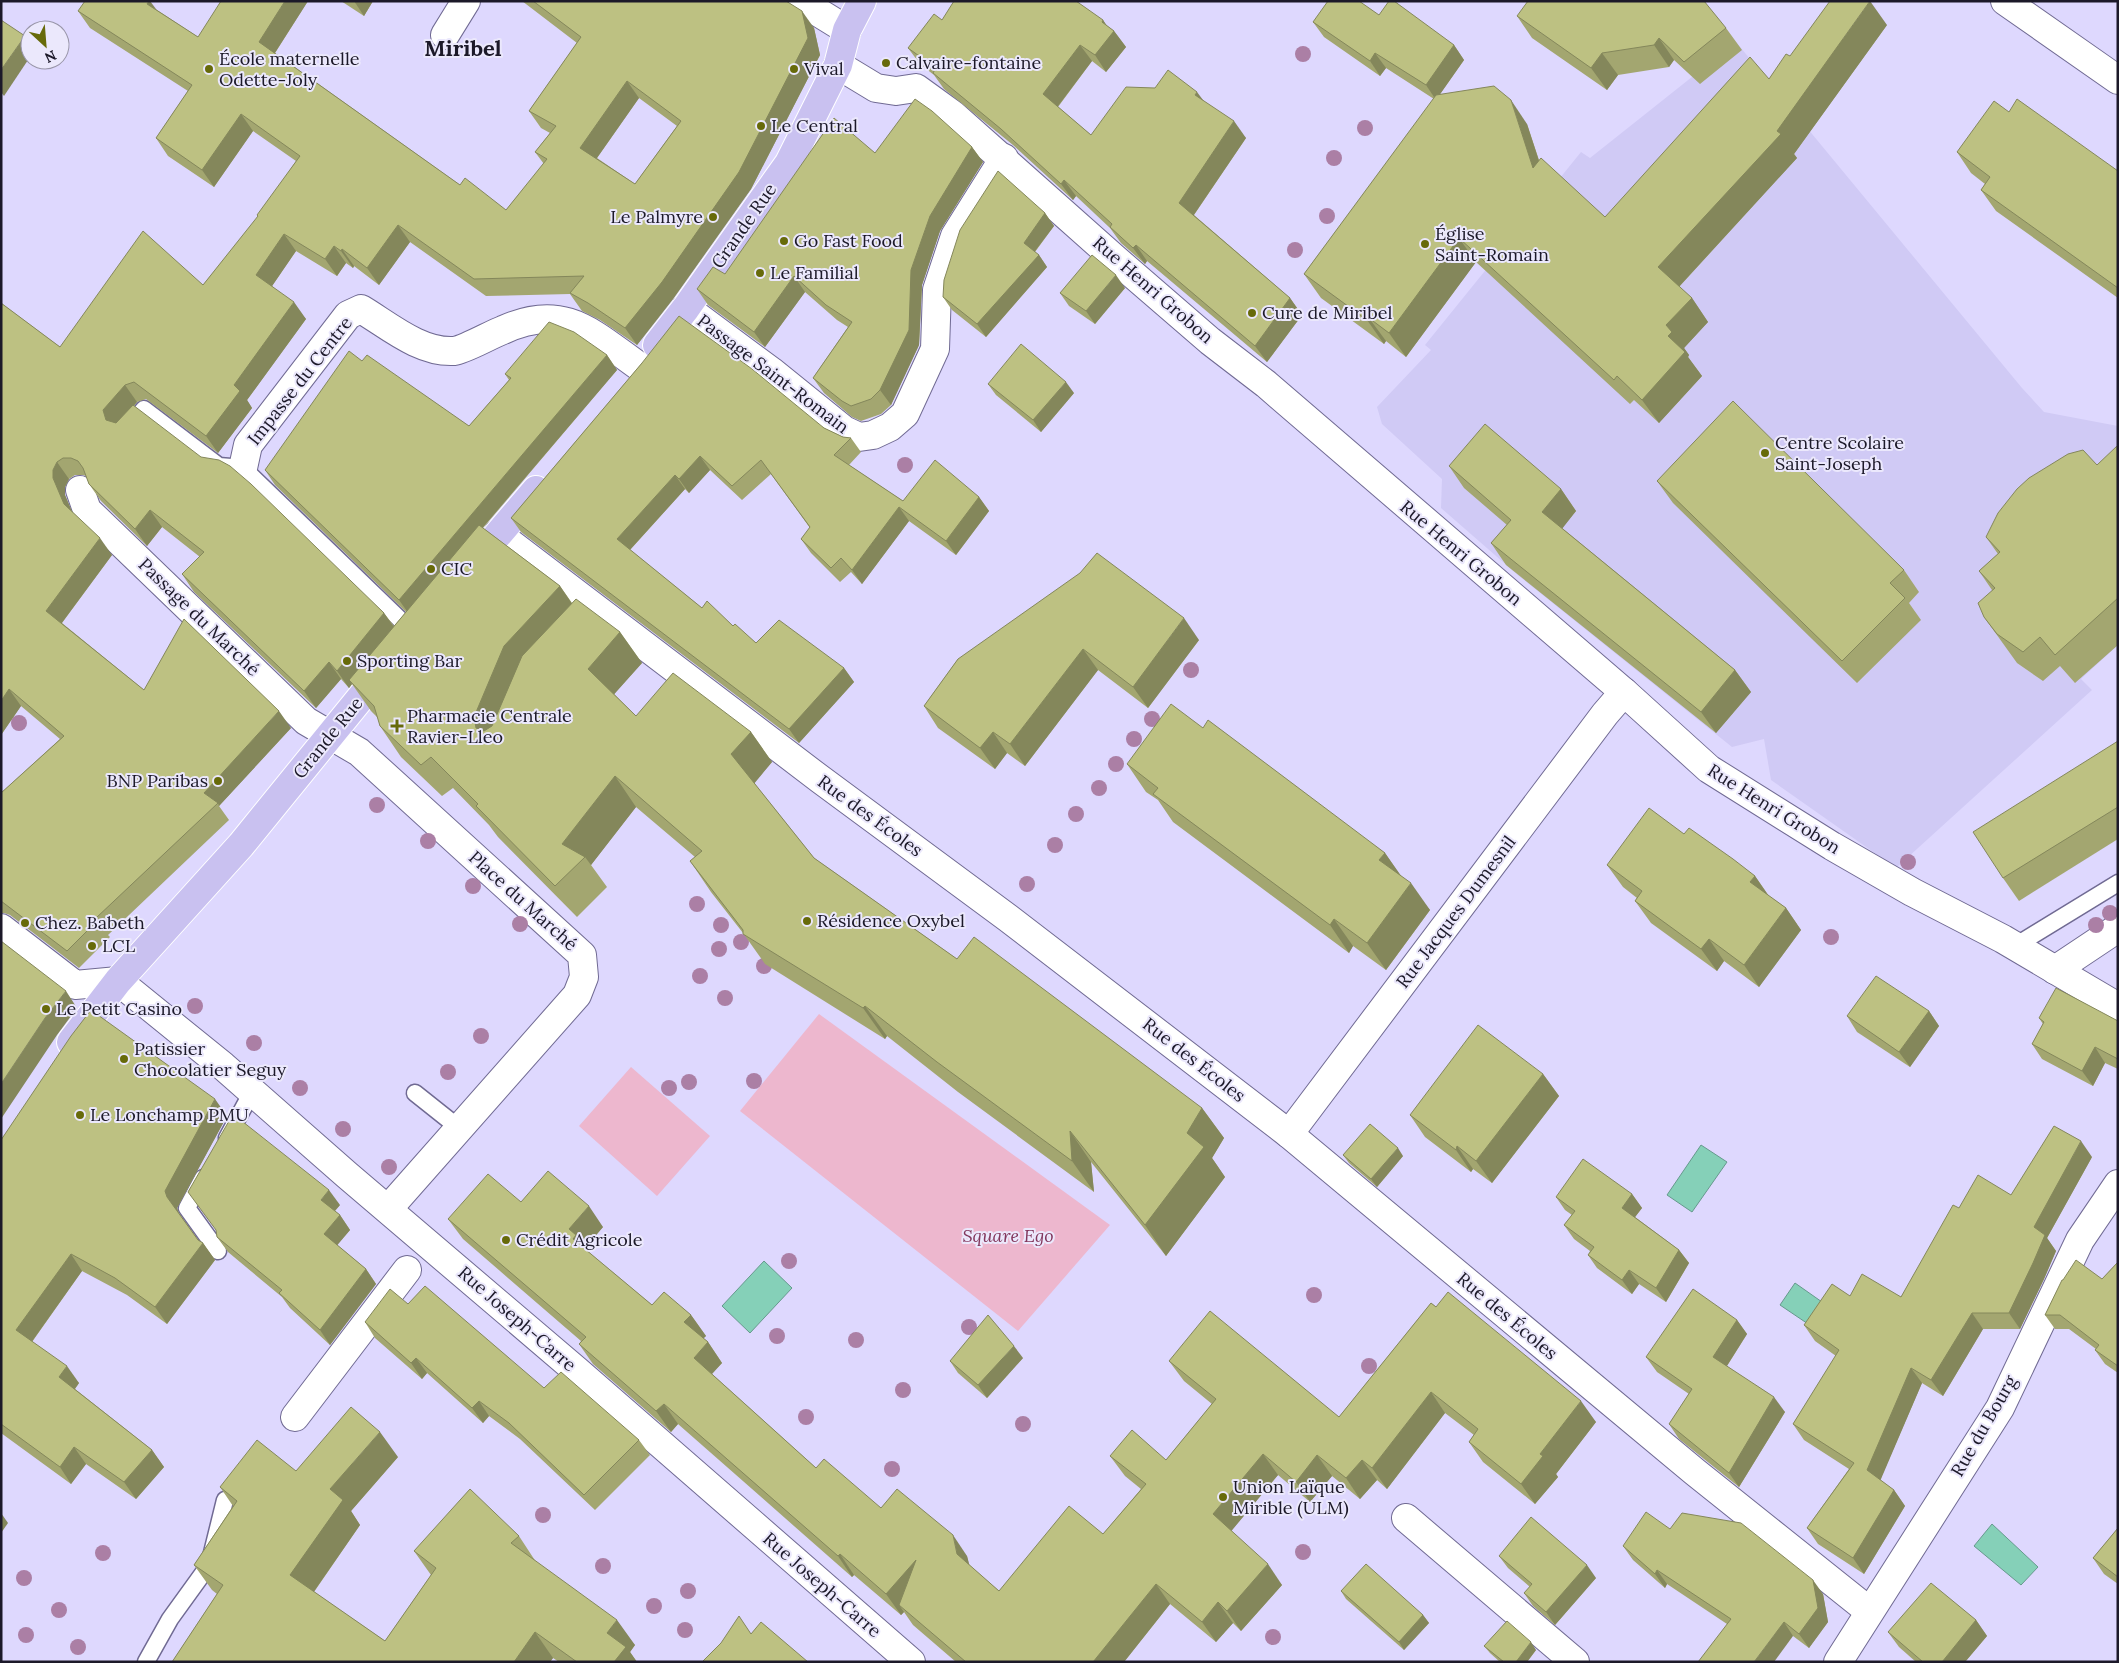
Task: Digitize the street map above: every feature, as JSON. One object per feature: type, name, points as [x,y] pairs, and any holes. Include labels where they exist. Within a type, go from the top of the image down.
[{"type":"main road","name":"Grande Rue","points":[[622,389],[686,308],[789,163],[838,65],[847,30],[862,1]]},
{"type":"main road","points":[[459,581],[552,471]]},
{"type":"main road","name":"Grande Rue","points":[[56,1065],[85,1022],[118,981],[241,845],[329,736],[406,625],[433,610]]},
{"type":"street","points":[[445,36],[466,1]]},
{"type":"street","points":[[800,1],[847,30]]},
{"type":"street","points":[[2004,1],[2118,80]]},
{"type":"street","name":"Rue Henri Grobon","points":[[838,65],[876,88],[896,91],[916,88],[952,114],[1173,309],[1266,384],[1624,692],[1709,769],[1848,855],[1912,892],[2015,946],[2118,1007]]},
{"type":"street","name":"Passage Saint-Romain","points":[[686,308],[771,371],[844,430],[859,437],[873,435],[890,427],[905,414],[935,348],[937,290],[955,236],[1004,158]]},
{"type":"street","name":"Impasse du Centre","points":[[243,468],[248,445],[348,315],[361,309],[429,348],[455,351],[509,327],[540,318],[568,321],[585,328],[640,367]]},
{"type":"street","name":"Passage du Marché","points":[[80,490],[87,510],[306,721],[329,736]]},
{"type":"street","name":"Rue des Écoles","points":[[498,534],[594,619],[820,780],[1008,918],[1289,1134],[1695,1472],[1869,1611]]},
{"type":"street","name":"Rue Jacques Dumesnil","points":[[1289,1134],[1599,722],[1624,692]]},
{"type":"street","name":"Place du Marché","points":[[329,736],[359,752],[366,758],[582,955],[584,977],[576,995],[388,1209]]},
{"type":"street","points":[[1,928],[75,985],[118,981]]},
{"type":"street","points":[[2055,970],[2118,928]]},
{"type":"street","name":"Rue Joseph-Carre","points":[[118,981],[252,1092],[911,1662]]},
{"type":"street","name":"Rue du Bourg","points":[[1838,1662],[2000,1408],[2080,1240],[2118,1184]]},
{"type":"street","points":[[295,1417],[407,1270]]},
{"type":"street","points":[[1406,1518],[1575,1662]]},
{"type":"lane","points":[[126,430],[144,409],[219,466],[243,468],[406,625]]},
{"type":"lane","points":[[2015,946],[2118,883]]},
{"type":"lane","points":[[219,1150],[252,1092]]},
{"type":"lane","points":[[415,1092],[459,1128]]},
{"type":"lane","points":[[210,1167],[187,1208],[218,1251]]},
{"type":"lane","points":[[146,1662],[170,1619],[209,1564],[225,1500]]},
{"type":"shaded area","name":"Centre Scolaire Saint-Joseph","points":[[1736,42],[2022,388],[2044,412],[2118,426],[2118,645],[2081,679],[2092,690],[1896,868],[1771,780],[1764,739],[1732,747],[1519,576],[1441,508],[1442,479],[1382,424],[1377,407],[1431,350],[1425,345],[1581,152],[1590,158]]},
{"type":"shaded area","points":[[1701,1145],[1727,1162],[1692,1212],[1667,1195]]},
{"type":"shaded area","points":[[764,1261],[792,1288],[750,1333],[722,1306]]},
{"type":"shaded area","points":[[1795,1283],[1832,1309],[1817,1330],[1780,1305]]},
{"type":"shaded area","points":[[1992,1524],[2038,1567],[2021,1585],[1974,1546]]},
{"type":"green space","name":"Square Ego","points":[[819,1014],[1110,1225],[1018,1331],[740,1111]]},
{"type":"green space","points":[[631,1067],[710,1136],[657,1196],[579,1126]]},
{"type":"building","points":[[85,1],[149,1],[147,4],[198,37],[221,1],[285,1],[259,42],[460,185],[465,178],[506,210],[547,159],[535,152],[556,126],[529,111],[581,37],[533,1],[786,1],[802,11],[808,38],[739,172],[662,282],[625,328],[570,293],[584,276],[474,279],[398,225],[367,268],[342,249],[341,251],[334,246],[325,259],[284,234],[256,275],[294,302],[234,385],[240,391],[206,436],[134,382],[125,385],[103,410],[106,420],[116,423],[133,405],[201,457],[219,460],[230,466],[384,613],[337,671],[329,662],[304,691],[182,574],[204,552],[150,510],[135,529],[89,484],[78,461],[71,458],[63,458],[57,462],[53,470],[53,478],[64,504],[100,538],[46,611],[144,690],[184,619],[279,711],[204,793],[218,803],[96,918],[98,920],[67,951],[1,901],[1,793],[64,736],[9,689],[1,701],[1,303],[60,347],[143,231],[203,285],[258,216],[300,156],[241,114],[202,170],[156,138],[192,85],[78,11]],"holes":[[[627,81],[681,121],[635,184],[580,148]]]},
{"type":"building","points":[[954,1],[1076,1],[1103,20],[1102,22],[1114,31],[1095,55],[1080,45],[1043,94],[1091,135],[1126,87],[1155,88],[1168,70],[1197,92],[1195,95],[1234,121],[1179,203],[1290,298],[1255,346],[1136,245],[1133,248],[1110,227],[1112,224],[1064,180],[1061,184],[1001,129],[933,73],[936,68],[908,48],[934,14],[942,20]]},
{"type":"building","points":[[1328,1],[1359,1],[1379,15],[1389,1],[1394,1],[1454,45],[1426,85],[1375,53],[1370,61],[1313,22]]},
{"type":"building","points":[[1528,1],[1704,1],[1726,28],[1684,62],[1659,38],[1654,45],[1602,53],[1591,68],[1517,16]]},
{"type":"building","points":[[1830,1],[1870,1],[1777,131],[1781,134],[1658,267],[1692,298],[1666,325],[1672,332],[1668,336],[1685,352],[1642,400],[1617,376],[1614,380],[1459,238],[1389,333],[1369,318],[1367,320],[1304,274],[1436,95],[1494,86],[1511,100],[1533,168],[1541,158],[1605,217],[1750,57],[1769,79],[1786,54],[1790,56]]},
{"type":"building","points":[[1,20],[20,33],[20,43],[1,70]]},
{"type":"building","points":[[915,99],[932,111],[972,147],[930,216],[911,270],[909,330],[880,390],[871,399],[851,406],[813,378],[852,322],[826,305],[794,276],[754,332],[697,289],[713,267],[725,274],[834,118],[875,153]]},
{"type":"building","points":[[2017,99],[2118,171],[2118,288],[1981,190],[1990,177],[1957,152],[1994,101],[2009,112]]},
{"type":"building","points":[[998,171],[1045,213],[1024,243],[1039,255],[977,324],[943,297],[944,280],[960,230]]},
{"type":"building","points":[[1092,255],[1116,275],[1086,311],[1060,293]]},
{"type":"building","points":[[679,316],[752,369],[824,428],[843,437],[851,438],[834,455],[903,501],[935,460],[979,497],[946,541],[899,507],[852,570],[841,558],[831,568],[801,539],[810,527],[761,460],[732,486],[700,456],[679,479],[675,475],[617,539],[702,608],[707,601],[733,626],[735,624],[756,643],[779,620],[844,668],[789,729],[511,518],[642,363]]},
{"type":"building","points":[[549,322],[574,332],[607,355],[399,600],[265,470],[349,351],[362,361],[367,355],[469,426],[511,378],[505,374]]},
{"type":"building","points":[[1021,344],[1066,382],[1033,420],[988,384]]},
{"type":"building","points":[[1733,401],[1904,570],[1890,583],[1905,598],[1842,661],[1657,481]]},
{"type":"building","points":[[1485,424],[1561,489],[1542,512],[1735,670],[1701,712],[1491,543],[1511,520],[1449,466]]},
{"type":"building","points":[[2117,446],[2118,598],[2055,655],[2040,637],[2023,652],[1997,634],[1984,617],[1978,603],[1995,588],[1979,571],[2000,552],[1986,537],[1998,513],[2017,489],[2029,478],[2068,454],[2083,450],[2097,465]]},
{"type":"building","points":[[479,525],[560,586],[504,646],[474,717],[476,728],[484,731],[492,726],[522,656],[576,599],[620,632],[588,669],[636,716],[673,673],[751,732],[731,754],[814,858],[957,959],[974,937],[1202,1108],[1187,1133],[1204,1147],[1145,1225],[1070,1131],[1072,1161],[937,1062],[865,1006],[863,1008],[743,934],[743,930],[690,861],[702,851],[615,776],[562,844],[585,857],[555,886],[476,806],[478,804],[431,757],[421,765],[380,726],[374,706],[349,680]]},
{"type":"building","points":[[1097,553],[1184,618],[1133,687],[1083,649],[1010,744],[993,732],[980,748],[924,706],[958,659],[1080,573]]},
{"type":"building","points":[[1171,704],[1203,728],[1208,720],[1385,853],[1379,860],[1411,883],[1367,943],[1334,919],[1330,925],[1153,794],[1158,788],[1127,764]]},
{"type":"building","points":[[2118,741],[2118,807],[2003,878],[1973,832]]},
{"type":"building","points":[[1649,808],[1684,834],[1689,828],[1733,859],[1755,876],[1750,882],[1786,908],[1744,965],[1709,939],[1701,949],[1635,901],[1642,891],[1607,865]]},
{"type":"building","points":[[1,941],[66,991],[45,1018],[1,1084]]},
{"type":"building","points":[[1876,976],[1929,1011],[1899,1052],[1847,1016]]},
{"type":"building","points":[[2056,988],[2118,1021],[2118,1059],[2095,1047],[2082,1071],[2032,1044],[2044,1022],[2039,1018]]},
{"type":"building","points":[[91,1010],[215,1099],[165,1191],[167,1197],[198,1240],[203,1243],[155,1307],[115,1278],[71,1254],[16,1330],[67,1366],[59,1377],[152,1450],[124,1482],[74,1447],[60,1467],[1,1424],[1,1140],[71,1036]]},
{"type":"building","points":[[1478,1025],[1543,1074],[1476,1161],[1457,1146],[1456,1150],[1410,1115]]},
{"type":"building","points":[[233,1114],[329,1190],[321,1200],[340,1215],[324,1234],[366,1269],[320,1330],[279,1293],[282,1290],[217,1237],[216,1230],[188,1192]]},
{"type":"building","points":[[1370,1124],[1398,1148],[1371,1179],[1343,1155]]},
{"type":"building","points":[[2054,1126],[2081,1141],[2034,1227],[2045,1235],[2033,1263],[2009,1313],[1972,1313],[1931,1380],[1911,1368],[1867,1470],[1894,1490],[1853,1558],[1807,1528],[1854,1463],[1793,1424],[1839,1350],[1804,1325],[1832,1284],[1850,1296],[1862,1274],[1901,1297],[1953,1205],[1959,1208],[1978,1175],[2011,1195]]},
{"type":"building","points":[[1583,1159],[1632,1194],[1622,1208],[1679,1250],[1656,1288],[1629,1270],[1622,1280],[1588,1255],[1594,1247],[1564,1225],[1575,1211],[1556,1197]]},
{"type":"building","points":[[548,1171],[589,1206],[569,1229],[576,1235],[573,1239],[652,1305],[664,1292],[691,1315],[684,1322],[708,1342],[694,1358],[816,1468],[824,1459],[881,1508],[897,1489],[953,1535],[957,1554],[999,1591],[1069,1506],[1103,1534],[1146,1484],[1110,1456],[1132,1430],[1166,1460],[1216,1399],[1169,1361],[1210,1311],[1339,1417],[1431,1303],[1436,1307],[1448,1292],[1581,1401],[1540,1454],[1543,1456],[1521,1484],[1469,1442],[1478,1429],[1431,1392],[1372,1468],[1362,1460],[1346,1478],[1317,1455],[1296,1482],[1263,1454],[1213,1514],[1268,1564],[1227,1611],[1218,1602],[1202,1622],[1156,1584],[1093,1662],[966,1662],[899,1605],[916,1560],[886,1594],[840,1554],[838,1556],[664,1404],[656,1411],[579,1344],[586,1337],[448,1219],[488,1174],[521,1202]]},
{"type":"building","points":[[2076,1260],[2102,1279],[2118,1262],[2118,1366],[2095,1350],[2099,1345],[2060,1315],[2045,1315],[2062,1280]]},
{"type":"building","points":[[425,1286],[544,1388],[561,1372],[639,1440],[584,1495],[509,1423],[479,1401],[472,1408],[416,1358],[411,1363],[365,1322],[390,1289],[408,1304]]},
{"type":"building","points":[[1693,1289],[1737,1320],[1713,1357],[1774,1397],[1729,1473],[1669,1424],[1692,1389],[1646,1357]]},
{"type":"building","points":[[988,1315],[1014,1346],[978,1385],[950,1361]]},
{"type":"building","points":[[351,1407],[380,1432],[330,1489],[343,1500],[290,1575],[385,1641],[436,1568],[414,1551],[470,1489],[519,1536],[511,1543],[617,1620],[607,1633],[626,1647],[614,1662],[577,1662],[535,1632],[514,1662],[172,1662],[223,1585],[194,1565],[237,1501],[220,1487],[257,1440],[296,1471]]},
{"type":"building","points":[[1646,1512],[1670,1529],[1682,1513],[1741,1523],[1813,1580],[1818,1608],[1799,1634],[1784,1622],[1754,1662],[1698,1662],[1731,1619],[1657,1570],[1655,1574],[1623,1546]]},
{"type":"building","points":[[1531,1517],[1587,1565],[1546,1612],[1524,1593],[1532,1584],[1499,1556]]},
{"type":"building","points":[[2118,1528],[2118,1577],[2093,1558]]},
{"type":"building","points":[[1366,1564],[1423,1615],[1399,1642],[1341,1591]]},
{"type":"building","points":[[1931,1583],[1976,1620],[1942,1662],[1923,1662],[1888,1632]]},
{"type":"building","points":[[739,1616],[751,1634],[761,1622],[808,1662],[702,1662],[721,1643]]},
{"type":"building","points":[[1507,1621],[1531,1642],[1516,1662],[1504,1662],[1484,1646]]},
{"type":"place","name":"Calvaire-fontaine","points":[[886,63]]},
{"type":"place","name":"École maternelle Odette-Joly","points":[[209,69]]},
{"type":"place","name":"Vival","points":[[794,69]]},
{"type":"place","name":"Le Central","points":[[761,126]]},
{"type":"place","name":"Le Palmyre","points":[[713,217]]},
{"type":"place","name":"Go Fast Food","points":[[784,241]]},
{"type":"place","name":"Église Saint-Romain","points":[[1425,244]]},
{"type":"place","name":"Le Familial","points":[[760,273]]},
{"type":"place","name":"Cure de Miribel","points":[[1252,313]]},
{"type":"place","name":"Centre Scolaire Saint-Joseph","points":[[1765,453]]},
{"type":"place","name":"CIC","points":[[431,569]]},
{"type":"place","name":"Sporting Bar","points":[[347,661]]},
{"type":"place","name":"Pharmacie Centrale Ravier-Lleo","points":[[397,726]]},
{"type":"place","name":"BNP Paribas","points":[[218,781]]},
{"type":"place","name":"Résidence Oxybel","points":[[807,921]]},
{"type":"place","name":"Chez. Babeth","points":[[25,923]]},
{"type":"place","name":"LCL","points":[[92,946]]},
{"type":"place","name":"Le Petit Casino","points":[[46,1009]]},
{"type":"place","name":"Patissier Chocolatier Seguy","points":[[124,1059]]},
{"type":"place","name":"Le Lonchamp PMU","points":[[80,1115]]},
{"type":"place","name":"Crédit Agricole","points":[[506,1240]]},
{"type":"place","name":"Union Laïque Mirible (ULM)","points":[[1223,1497]]},
{"type":"district","name":"Miribel","points":[[463,48]]}]
